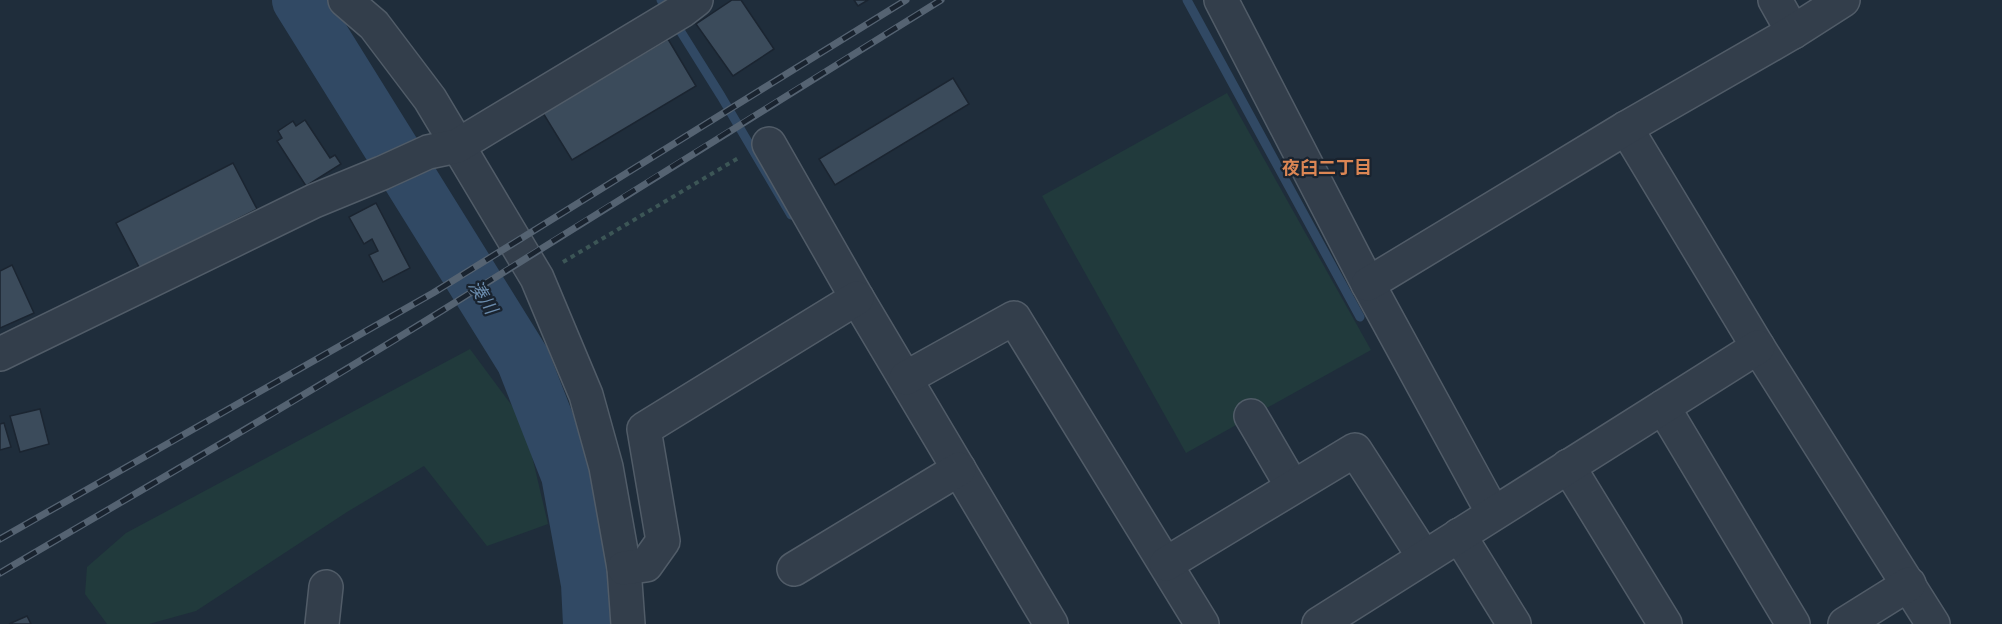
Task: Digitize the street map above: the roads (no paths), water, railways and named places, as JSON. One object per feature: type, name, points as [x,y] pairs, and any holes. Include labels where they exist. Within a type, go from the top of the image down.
[{"type":"street","points":[[345,0],[374,25],[430,99],[442,149],[537,278],[586,395],[606,467],[624,568],[628,624]]},
{"type":"street","points":[[0,354],[314,201],[442,149],[683,10],[696,0]]},
{"type":"street","points":[[1221,0],[1368,284],[1493,513]]},
{"type":"street","points":[[1774,0],[1793,32]]},
{"type":"street","points":[[1368,284],[1626,128],[1793,32],[1843,0]]},
{"type":"street","points":[[1626,128],[1758,347],[1933,624]]},
{"type":"street","points":[[769,144],[857,298],[1051,624]]},
{"type":"street","points":[[624,568],[646,565],[663,541],[644,429],[857,298]]},
{"type":"street","points":[[906,378],[1014,318],[1202,624]]},
{"type":"street","points":[[1318,624],[1360,613],[1424,557],[1758,347]]},
{"type":"street","points":[[1663,407],[1793,624]]},
{"type":"street","points":[[1251,416],[1292,486]]},
{"type":"street","points":[[1166,564],[1355,450],[1424,557]]},
{"type":"street","points":[[1568,466],[1665,624]]},
{"type":"street","points":[[794,569],[959,469]]},
{"type":"street","points":[[1459,535],[1514,624]]},
{"type":"street","points":[[1845,624],[1909,584]]},
{"type":"street","points":[[322,624],[326,587]]},
{"type":"waterway","name":"湊川","points":[[299,0],[523,360],[568,475],[588,584],[590,624]]},
{"type":"waterway","points":[[661,0],[791,215]]},
{"type":"waterway","points":[[1187,0],[1360,317]]},
{"type":"railway","points":[[0,539],[433,293],[906,0]]},
{"type":"railway","points":[[0,573],[388,344],[941,0]]},
{"type":"district","name":"夜臼二丁目","points":[[1327,168]]}]
